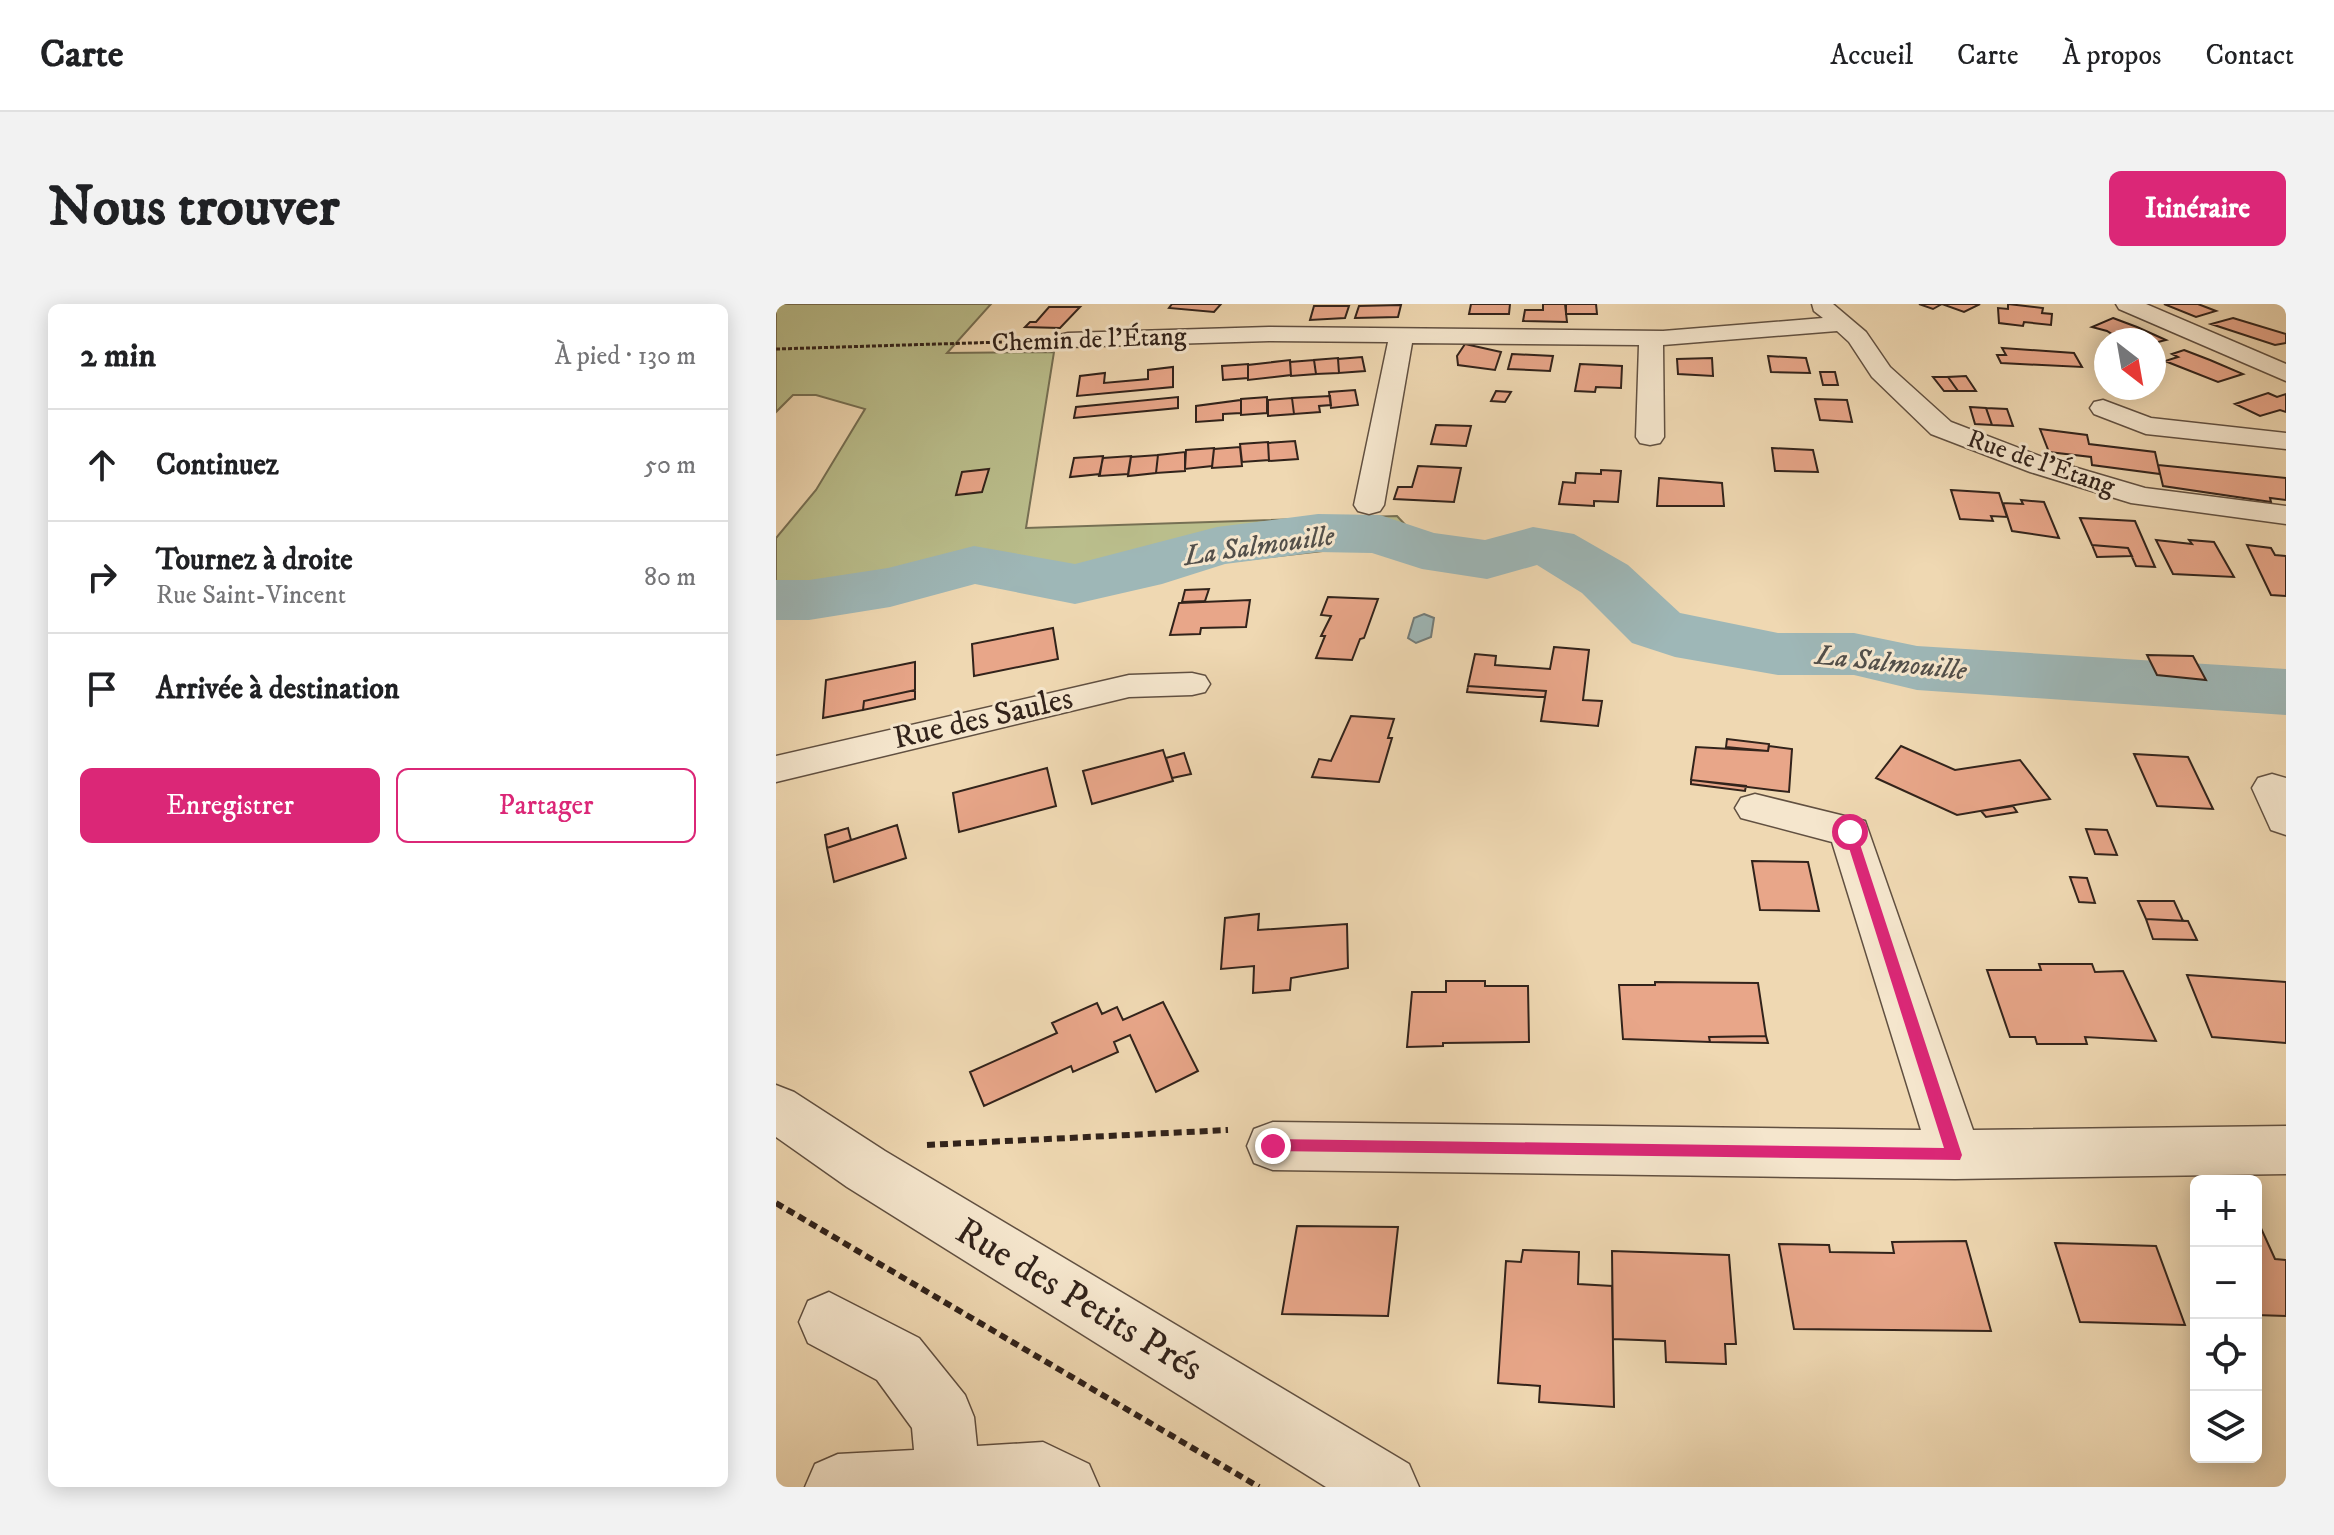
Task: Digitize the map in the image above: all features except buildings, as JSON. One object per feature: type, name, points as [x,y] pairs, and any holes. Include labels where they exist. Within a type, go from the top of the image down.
[{"type":"street","name":"Rue de l'Étang","points":[[1819,304],[1858,337],[1881,372],[1941,428],[2040,466],[2142,497],[2286,515]]},
{"type":"street","points":[[2127,304],[2286,373]]},
{"type":"street","points":[[1106,339],[1122,316]]},
{"type":"street","name":"Chemin de l'Étang","points":[[1068,340],[1420,329],[1651,338],[1842,324]]},
{"type":"street","points":[[1369,505],[1420,329]]},
{"type":"street","points":[[1650,437],[1651,338]]},
{"type":"street","points":[[2103,408],[2146,426],[2286,441]]},
{"type":"street","points":[[2239,436],[2247,465]]},
{"type":"street","name":"Rue des Saules","points":[[776,769],[1129,686],[1192,684]]},
{"type":"street","points":[[1755,808],[1850,832],[1955,1155]]},
{"type":"street","name":"Rue des Petits Prés","points":[[776,1108],[866,1169],[1386,1487]]},
{"type":"street","points":[[1273,1146],[1955,1155],[2286,1150]]},
{"type":"street","points":[[829,1322],[898,1359],[943,1417],[948,1480]]},
{"type":"street","points":[[838,1487],[1043,1474],[1066,1487]]},
{"type":"path","name":"Chemin de l'Étang","points":[[776,349],[1068,340]]},
{"type":"path","points":[[866,1169],[897,1147],[1270,1128],[1273,1146]]},
{"type":"path","points":[[776,1203],[1259,1487]]},
{"type":"green space","points":[[776,304],[991,304],[947,353],[1054,352],[1026,528],[1397,516],[1413,533],[1393,543],[1138,572],[1070,589],[1020,588],[976,572],[949,572],[838,609],[806,612],[776,608],[776,538],[816,490],[865,409],[816,395],[793,395],[776,412]]},
{"type":"water","points":[[1424,614],[1434,618],[1431,637],[1416,643],[1408,638],[1414,618]]},
{"type":"waterway","name":"La Salmouille","points":[[776,600],[809,600],[890,587],[974,565],[1075,584],[1139,570],[1217,546],[1318,533],[1380,534],[1422,550],[1487,560],[1533,546],[1552,547],[1605,579],[1656,628],[1675,636],[1778,654],[1854,654],[1917,668],[2286,692]]},
{"type":"route","points":[[1273,1146],[1955,1155],[1850,832]]}]
